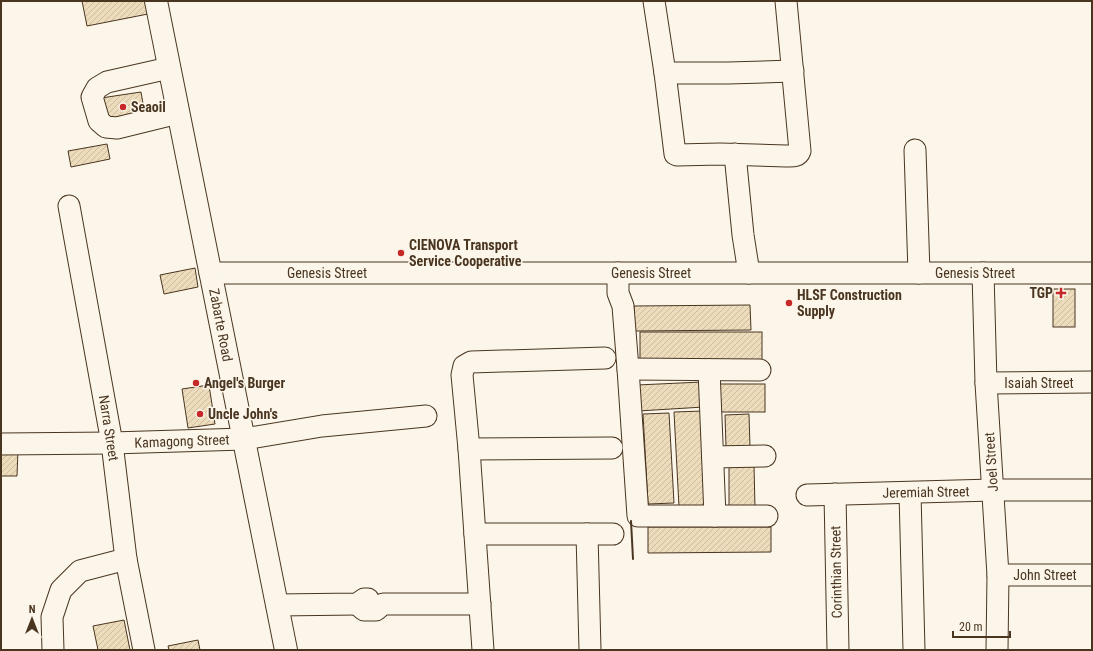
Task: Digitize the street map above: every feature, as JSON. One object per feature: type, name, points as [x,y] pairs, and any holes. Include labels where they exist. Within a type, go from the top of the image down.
[{"type":"main road","name":"Zabarte Road","points":[[156,1],[286,650]]},
{"type":"street","points":[[654,1],[675,154],[786,156],[799,154],[800,151],[786,1]]},
{"type":"street","points":[[169,68],[107,82],[97,88],[92,97],[99,121],[106,127],[117,128],[178,112]]},
{"type":"street","points":[[665,73],[793,71]]},
{"type":"street","points":[[915,150],[919,273]]},
{"type":"street","points":[[735,154],[743,235],[749,273]]},
{"type":"street","name":"Narra Street","points":[[69,206],[112,443],[126,559],[144,650]]},
{"type":"street","name":"Genesis Street","points":[[210,273],[1092,273]]},
{"type":"street","points":[[622,273],[618,293],[623,306],[638,516],[767,516]]},
{"type":"street","name":"Joel Street","points":[[983,273],[986,383],[998,575],[997,650]]},
{"type":"street","points":[[483,650],[469,449],[462,376],[464,366],[471,362],[605,358]]},
{"type":"street","points":[[628,369],[760,370]]},
{"type":"street","points":[[709,370],[715,516]]},
{"type":"street","name":"Isaiah Street","points":[[986,383],[1092,382]]},
{"type":"street","name":"Kamagong Street","points":[[1,444],[112,443],[244,439],[322,426],[426,416]]},
{"type":"street","points":[[469,449],[612,448]]},
{"type":"street","points":[[713,457],[765,456]]},
{"type":"street","name":"Jeremiah Street","points":[[807,495],[993,490],[1092,490]]},
{"type":"street","points":[[910,492],[914,650]]},
{"type":"street","name":"Corinthian Street","points":[[835,494],[838,650]]},
{"type":"street","points":[[475,534],[614,534]]},
{"type":"street","points":[[587,534],[590,650]]},
{"type":"street","points":[[53,650],[52,617],[61,590],[80,571],[126,559]]},
{"type":"street","name":"John Street","points":[[998,575],[1092,576]]},
{"type":"street","points":[[277,605],[357,604],[364,599],[376,599],[383,604],[480,604]]},
{"type":"building","points":[[82,1],[145,1],[148,14],[87,26]]},
{"type":"building","name":"Seaoil","points":[[141,92],[145,115],[105,121],[101,98]]},
{"type":"building","points":[[107,144],[110,159],[71,167],[68,151]]},
{"type":"building","points":[[195,268],[198,287],[164,294],[160,275]]},
{"type":"building","points":[[1053,289],[1075,289],[1075,327],[1053,327]]},
{"type":"building","points":[[750,305],[751,330],[634,331],[634,306]]},
{"type":"building","points":[[640,332],[762,332],[762,361],[640,361]]},
{"type":"building","points":[[702,382],[704,407],[638,411],[637,385]]},
{"type":"building","points":[[718,384],[765,384],[765,412],[718,412]]},
{"type":"building","name":"Uncle John's","points":[[209,385],[215,424],[188,428],[182,389]]},
{"type":"building","points":[[703,411],[708,505],[679,507],[674,412]]},
{"type":"building","points":[[669,413],[674,503],[648,504],[643,414]]},
{"type":"building","points":[[749,414],[750,447],[726,447],[725,415]]},
{"type":"building","points":[[1,448],[18,449],[17,476],[1,476]]},
{"type":"building","points":[[729,465],[754,465],[755,508],[729,508]]},
{"type":"building","points":[[648,527],[771,527],[771,552],[648,553]]},
{"type":"building","points":[[124,620],[130,650],[98,650],[93,626]]},
{"type":"building","points":[[198,640],[200,650],[169,650],[168,646]]},
{"type":"wall","points":[[631,521],[633,559]]},
{"type":"place","name":"Seaoil","points":[[123,107]]},
{"type":"place","name":"CIENOVA Transport Service Cooperative","points":[[401,253]]},
{"type":"place","name":"TGP","points":[[1061,293]]},
{"type":"place","name":"HLSF Construction Supply","points":[[789,303]]},
{"type":"place","name":"Angel's Burger","points":[[196,383]]},
{"type":"place","name":"Uncle John's","points":[[200,414]]}]
